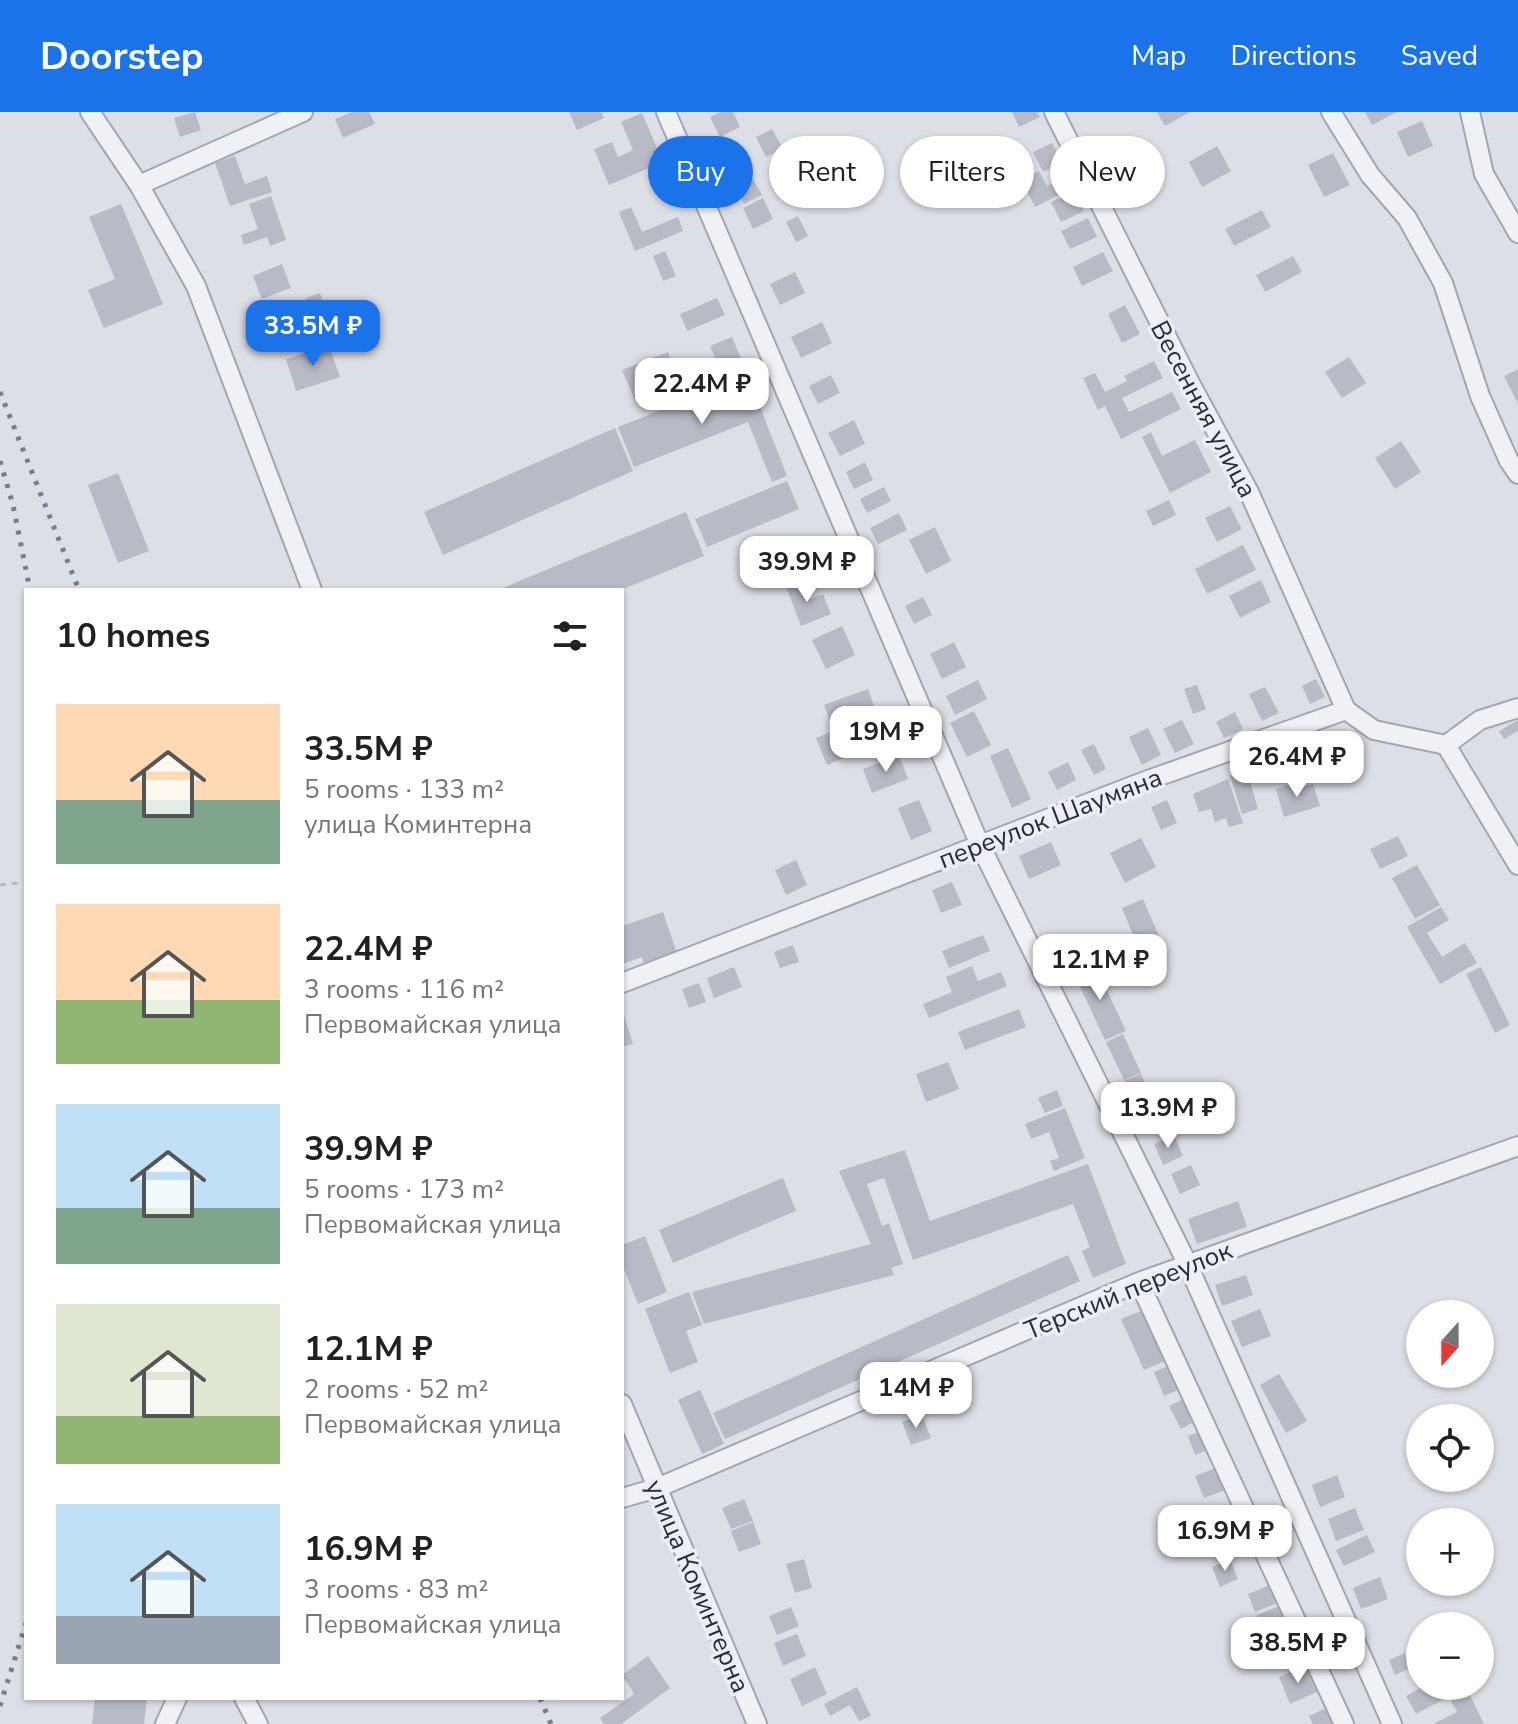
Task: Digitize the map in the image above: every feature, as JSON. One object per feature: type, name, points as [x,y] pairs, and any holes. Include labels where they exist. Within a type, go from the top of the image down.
[{"type":"street","points":[[90,112],[139,185],[196,286],[311,588]]},
{"type":"street","points":[[139,185],[303,112]]},
{"type":"street","points":[[666,112],[980,845],[1187,1263],[1392,1724]]},
{"type":"street","name":"Весенняя улица","points":[[1054,112],[1190,383],[1249,492],[1346,710]]},
{"type":"street","points":[[1331,112],[1370,175],[1407,218],[1443,283],[1480,396],[1518,474]]},
{"type":"street","points":[[1470,112],[1484,174],[1518,233]]},
{"type":"street","points":[[1446,745],[1480,720],[1518,708]]},
{"type":"street","points":[[1346,710],[1374,730],[1446,745],[1518,865]]},
{"type":"street","name":"переулок Шаумяна","points":[[624,982],[1148,780],[1346,710]]},
{"type":"street","name":"Терский переулок","points":[[624,1497],[657,1488],[1187,1263],[1518,1146]]},
{"type":"street","points":[[1139,1282],[1344,1724]]},
{"type":"street","name":"улица Коминтерна","points":[[624,1409],[757,1724]]},
{"type":"street","points":[[165,1724],[176,1700]]},
{"type":"street","points":[[245,1700],[258,1724]]},
{"type":"path","points":[[0,885],[24,882]]},
{"type":"building","points":[[195,112],[201,130],[180,137],[174,118]]},
{"type":"building","points":[[352,112],[369,112],[375,124],[343,138],[335,119]]},
{"type":"building","points":[[569,112],[601,112],[604,118],[577,130]]},
{"type":"building","points":[[721,112],[733,112],[740,127],[720,136],[710,117]]},
{"type":"building","points":[[1012,112],[1037,112],[1040,117],[1019,127]]},
{"type":"building","points":[[1157,112],[1190,112],[1165,126]]},
{"type":"building","points":[[1365,112],[1397,112],[1372,125]]},
{"type":"building","points":[[642,113],[652,136],[648,136],[648,168],[609,185],[594,149],[612,142],[618,157],[633,150],[621,122]]},
{"type":"building","points":[[1422,121],[1433,146],[1408,157],[1397,132]]},
{"type":"building","points":[[772,129],[776,136],[769,136],[769,156],[766,157],[756,137]]},
{"type":"building","points":[[1050,144],[1050,169],[1043,172],[1034,152]]},
{"type":"building","points":[[1217,146],[1231,171],[1202,187],[1189,162]]},
{"type":"building","points":[[1333,153],[1350,185],[1324,197],[1308,165]]},
{"type":"building","points":[[235,156],[245,184],[267,176],[272,192],[230,206],[215,163]]},
{"type":"building","points":[[1039,171],[1047,186],[1050,185],[1050,199],[1035,207],[1034,205],[1034,173]]},
{"type":"building","points":[[753,179],[762,195],[753,200]]},
{"type":"building","points":[[271,196],[286,240],[270,246],[267,237],[244,245],[241,235],[258,229],[249,204]]},
{"type":"building","points":[[763,198],[773,219],[753,229],[743,208],[753,208],[753,203]]},
{"type":"building","points":[[121,204],[163,304],[104,328],[88,290],[115,279],[89,217]]},
{"type":"building","points":[[631,207],[642,232],[678,217],[683,231],[635,251],[619,212]]},
{"type":"building","points":[[1054,208],[1082,208],[1084,211],[1061,222]]},
{"type":"building","points":[[1262,210],[1271,227],[1234,246],[1225,229]]},
{"type":"building","points":[[798,216],[808,236],[796,242],[786,222]]},
{"type":"building","points":[[1088,218],[1097,237],[1070,249],[1061,231]]},
{"type":"building","points":[[665,251],[676,276],[663,281],[653,256]]},
{"type":"building","points":[[1103,252],[1113,271],[1082,286],[1073,267]]},
{"type":"building","points":[[1293,256],[1302,272],[1265,292],[1256,275]]},
{"type":"building","points":[[282,264],[291,288],[262,299],[253,276]]},
{"type":"building","points":[[795,272],[805,293],[780,305],[770,284]]},
{"type":"building","points":[[320,293],[332,326],[318,331],[306,298]]},
{"type":"building","points":[[717,298],[725,315],[687,331],[680,314]]},
{"type":"building","points":[[1125,305],[1140,334],[1122,343],[1108,314]]},
{"type":"building","points":[[822,322],[832,343],[801,358],[791,337]]},
{"type":"building","points":[[732,337],[747,373],[726,382],[710,346]]},
{"type":"building","points":[[329,346],[340,377],[296,391],[286,359]]},
{"type":"building","points":[[668,352],[679,379],[634,398],[622,370]]},
{"type":"building","points":[[1349,357],[1366,383],[1342,398],[1325,372]]},
{"type":"building","points":[[1154,361],[1163,378],[1122,398],[1129,412],[1172,392],[1181,409],[1121,439],[1105,406],[1098,410],[1083,378],[1095,373],[1105,392],[1127,381],[1124,376]]},
{"type":"building","points":[[1518,369],[1518,404],[1504,376]]},
{"type":"building","points":[[831,375],[840,393],[818,404],[809,386]]},
{"type":"building","points":[[748,376],[787,476],[772,482],[748,422],[634,467],[618,427]]},
{"type":"building","points":[[854,420],[865,444],[840,456],[828,433]]},
{"type":"building","points":[[615,428],[633,471],[443,555],[424,512]]},
{"type":"building","points":[[1151,432],[1162,456],[1195,440],[1211,472],[1170,493],[1142,437]]},
{"type":"building","points":[[1401,441],[1421,472],[1395,489],[1375,458]]},
{"type":"building","points":[[865,462],[873,480],[854,489],[846,472]]},
{"type":"building","points":[[118,473],[149,551],[118,563],[88,485]]},
{"type":"building","points":[[787,481],[799,509],[707,547],[695,519]]},
{"type":"building","points":[[884,487],[891,501],[867,513],[860,499]]},
{"type":"building","points":[[1169,500],[1176,515],[1153,526],[1146,511]]},
{"type":"building","points":[[1230,506],[1242,529],[1217,542],[1205,518]]},
{"type":"building","points":[[686,512],[704,556],[624,589],[503,588]]},
{"type":"building","points":[[899,513],[907,530],[878,544],[870,528]]},
{"type":"building","points":[[935,527],[951,561],[926,574],[909,540]]},
{"type":"building","points":[[1243,545],[1256,570],[1207,594],[1195,569]]},
{"type":"building","points":[[813,551],[819,568],[792,578],[786,561]]},
{"type":"building","points":[[799,578],[807,600],[823,594],[831,614],[801,626],[785,584]]},
{"type":"building","points":[[1261,580],[1271,602],[1240,618],[1229,596]]},
{"type":"building","points":[[923,597],[932,615],[914,624],[905,606]]},
{"type":"building","points":[[842,626],[855,655],[826,669],[812,640]]},
{"type":"building","points":[[954,642],[966,667],[942,679],[930,654]]},
{"type":"building","points":[[1316,679],[1325,697],[1310,704],[1302,686]]},
{"type":"building","points":[[978,680],[987,699],[955,715],[946,696]]},
{"type":"building","points":[[1197,685],[1206,709],[1193,714],[1184,689]]},
{"type":"building","points":[[1265,687],[1279,713],[1262,721],[1249,694]]},
{"type":"building","points":[[868,689],[876,712],[881,710],[893,739],[827,765],[816,738],[841,728],[846,740],[870,731],[865,716],[832,727],[824,705]]},
{"type":"building","points":[[974,711],[991,745],[967,757],[950,723]]},
{"type":"building","points":[[1235,712],[1243,729],[1224,738],[1216,722]]},
{"type":"building","points":[[1182,720],[1194,744],[1175,753],[1163,729]]},
{"type":"building","points":[[1518,720],[1518,731],[1504,739],[1499,731]]},
{"type":"building","points":[[1148,728],[1161,755],[1142,765],[1129,737]]},
{"type":"building","points":[[1341,740],[1349,763],[1330,769],[1322,746]]},
{"type":"building","points":[[1094,744],[1106,769],[1094,775],[1081,750]]},
{"type":"building","points":[[1008,748],[1031,799],[1012,808],[990,756]]},
{"type":"building","points":[[899,755],[908,779],[872,793],[863,769]]},
{"type":"building","points":[[1068,762],[1076,780],[1057,790],[1048,772]]},
{"type":"building","points":[[1247,771],[1258,809],[1242,814],[1230,776]]},
{"type":"building","points":[[1228,779],[1243,823],[1229,827],[1226,818],[1215,822],[1211,809],[1199,812],[1193,794]]},
{"type":"building","points":[[1295,783],[1296,789],[1313,784],[1320,806],[1284,817],[1276,789]]},
{"type":"building","points":[[919,800],[932,831],[911,840],[898,808]]},
{"type":"building","points":[[1167,800],[1177,823],[1161,830],[1151,807]]},
{"type":"building","points":[[1398,836],[1408,856],[1380,869],[1370,849]]},
{"type":"building","points":[[1141,838],[1156,867],[1125,883],[1110,853]]},
{"type":"building","points":[[1051,842],[1061,865],[1029,879],[1019,856]]},
{"type":"building","points":[[796,860],[807,885],[786,895],[775,870]]},
{"type":"building","points":[[1417,865],[1440,905],[1415,919],[1392,878]]},
{"type":"building","points":[[952,882],[962,905],[941,913],[932,890]]},
{"type":"building","points":[[1143,899],[1162,943],[1140,952],[1122,908]]},
{"type":"building","points":[[1441,907],[1449,920],[1427,933],[1442,957],[1465,943],[1477,963],[1440,984],[1407,927]]},
{"type":"building","points":[[663,912],[678,956],[645,967],[642,957],[624,963],[624,925]]},
{"type":"building","points":[[983,935],[990,951],[949,968],[942,951]]},
{"type":"building","points":[[793,945],[799,962],[780,968],[774,952]]},
{"type":"building","points":[[1095,965],[1126,1031],[1105,1040],[1074,974]]},
{"type":"building","points":[[972,966],[978,981],[1001,972],[1007,986],[929,1018],[923,1004],[952,992],[946,977]]},
{"type":"building","points":[[734,967],[742,987],[714,998],[707,978]]},
{"type":"building","points":[[1481,967],[1510,1025],[1495,1033],[1466,974]]},
{"type":"building","points":[[699,983],[706,1002],[689,1008],[682,989]]},
{"type":"building","points":[[1019,1009],[1026,1027],[965,1050],[958,1032]]},
{"type":"building","points":[[624,1015],[633,1044],[624,1046]]},
{"type":"building","points":[[1123,1034],[1141,1073],[1124,1080],[1106,1042]]},
{"type":"building","points":[[948,1062],[959,1089],[926,1102],[916,1074]]},
{"type":"building","points":[[1141,1074],[1154,1103],[1137,1111],[1124,1081]]},
{"type":"building","points":[[1057,1090],[1063,1106],[1045,1113],[1038,1098]]},
{"type":"building","points":[[1065,1108],[1085,1158],[1054,1171],[1050,1161],[1059,1158],[1049,1132],[1031,1139],[1025,1124]]},
{"type":"building","points":[[1174,1135],[1183,1156],[1163,1165],[1154,1144]]},
{"type":"building","points":[[905,1150],[930,1221],[1088,1164],[1126,1264],[1093,1278],[1082,1251],[1090,1247],[1073,1204],[913,1260],[884,1178],[867,1184],[882,1226],[889,1223],[903,1264],[891,1268],[894,1275],[704,1324],[692,1292],[871,1244],[839,1171]]},
{"type":"building","points":[[1191,1165],[1200,1185],[1180,1194],[1171,1174]]},
{"type":"building","points":[[783,1178],[796,1211],[673,1263],[659,1230]]},
{"type":"building","points":[[1238,1201],[1247,1227],[1197,1244],[1188,1219]]},
{"type":"building","points":[[645,1236],[667,1292],[638,1304],[624,1269],[624,1244]]},
{"type":"building","points":[[1068,1255],[1080,1281],[725,1439],[713,1413]]},
{"type":"building","points":[[1246,1275],[1253,1295],[1222,1306],[1215,1285]]},
{"type":"building","points":[[689,1292],[702,1325],[686,1331],[698,1362],[670,1373],[645,1309]]},
{"type":"building","points":[[1260,1309],[1271,1336],[1242,1347],[1231,1321]]},
{"type":"building","points":[[1143,1310],[1165,1361],[1144,1370],[1121,1319]]},
{"type":"building","points":[[1168,1366],[1178,1390],[1164,1396],[1154,1372]]},
{"type":"building","points":[[1279,1374],[1307,1421],[1286,1433],[1260,1385]]},
{"type":"building","points":[[700,1390],[724,1444],[702,1454],[678,1400]]},
{"type":"building","points":[[1184,1399],[1195,1421],[1181,1429],[1169,1406]]},
{"type":"building","points":[[922,1415],[931,1438],[911,1445],[902,1422]]},
{"type":"building","points":[[1199,1432],[1207,1450],[1195,1455],[1188,1436]]},
{"type":"building","points":[[1216,1468],[1225,1490],[1204,1498],[1195,1476]]},
{"type":"building","points":[[1337,1475],[1345,1497],[1320,1507],[1312,1485]]},
{"type":"building","points":[[744,1499],[753,1521],[731,1529],[722,1508]]},
{"type":"building","points":[[1355,1508],[1364,1530],[1336,1541],[1328,1519]]},
{"type":"building","points":[[1239,1517],[1249,1542],[1222,1553],[1212,1528]]},
{"type":"building","points":[[753,1522],[761,1544],[739,1552],[731,1531]]},
{"type":"building","points":[[1367,1535],[1375,1552],[1344,1566],[1336,1550]]},
{"type":"building","points":[[804,1559],[812,1588],[795,1593],[786,1564]]},
{"type":"building","points":[[1230,1560],[1238,1579],[1220,1587],[1212,1567]]},
{"type":"building","points":[[1380,1577],[1388,1599],[1361,1609],[1353,1588]]},
{"type":"building","points":[[1270,1585],[1278,1603],[1255,1612],[1248,1594]]},
{"type":"building","points":[[1279,1606],[1286,1622],[1264,1631],[1257,1615]]},
{"type":"building","points":[[791,1607],[799,1626],[777,1635],[769,1616]]},
{"type":"building","points":[[797,1634],[806,1656],[783,1666],[774,1643]]},
{"type":"building","points":[[1405,1653],[1406,1670],[1395,1675],[1389,1660]]},
{"type":"building","points":[[648,1656],[670,1688],[621,1724],[604,1724],[600,1718],[634,1694],[624,1674]]},
{"type":"building","points":[[1306,1666],[1317,1692],[1290,1704],[1279,1677]]},
{"type":"building","points":[[815,1667],[827,1694],[802,1706],[790,1679]]},
{"type":"building","points":[[857,1687],[871,1716],[859,1721],[850,1705],[830,1716],[824,1704]]},
{"type":"building","points":[[95,1700],[147,1700],[144,1724],[92,1724]]},
{"type":"building","points":[[1408,1700],[1443,1700],[1416,1714]]},
{"type":"building","points":[[1451,1700],[1472,1700],[1484,1724],[1433,1724],[1457,1712]]},
{"type":"building","points":[[1326,1708],[1333,1724],[1313,1724],[1309,1716]]},
{"type":"railway","points":[[0,392],[78,588]]},
{"type":"railway","points":[[0,461],[13,505],[30,588]]},
{"type":"railway","points":[[0,1706],[24,1629]]},
{"type":"railway","points":[[541,1700],[551,1724]]}]
